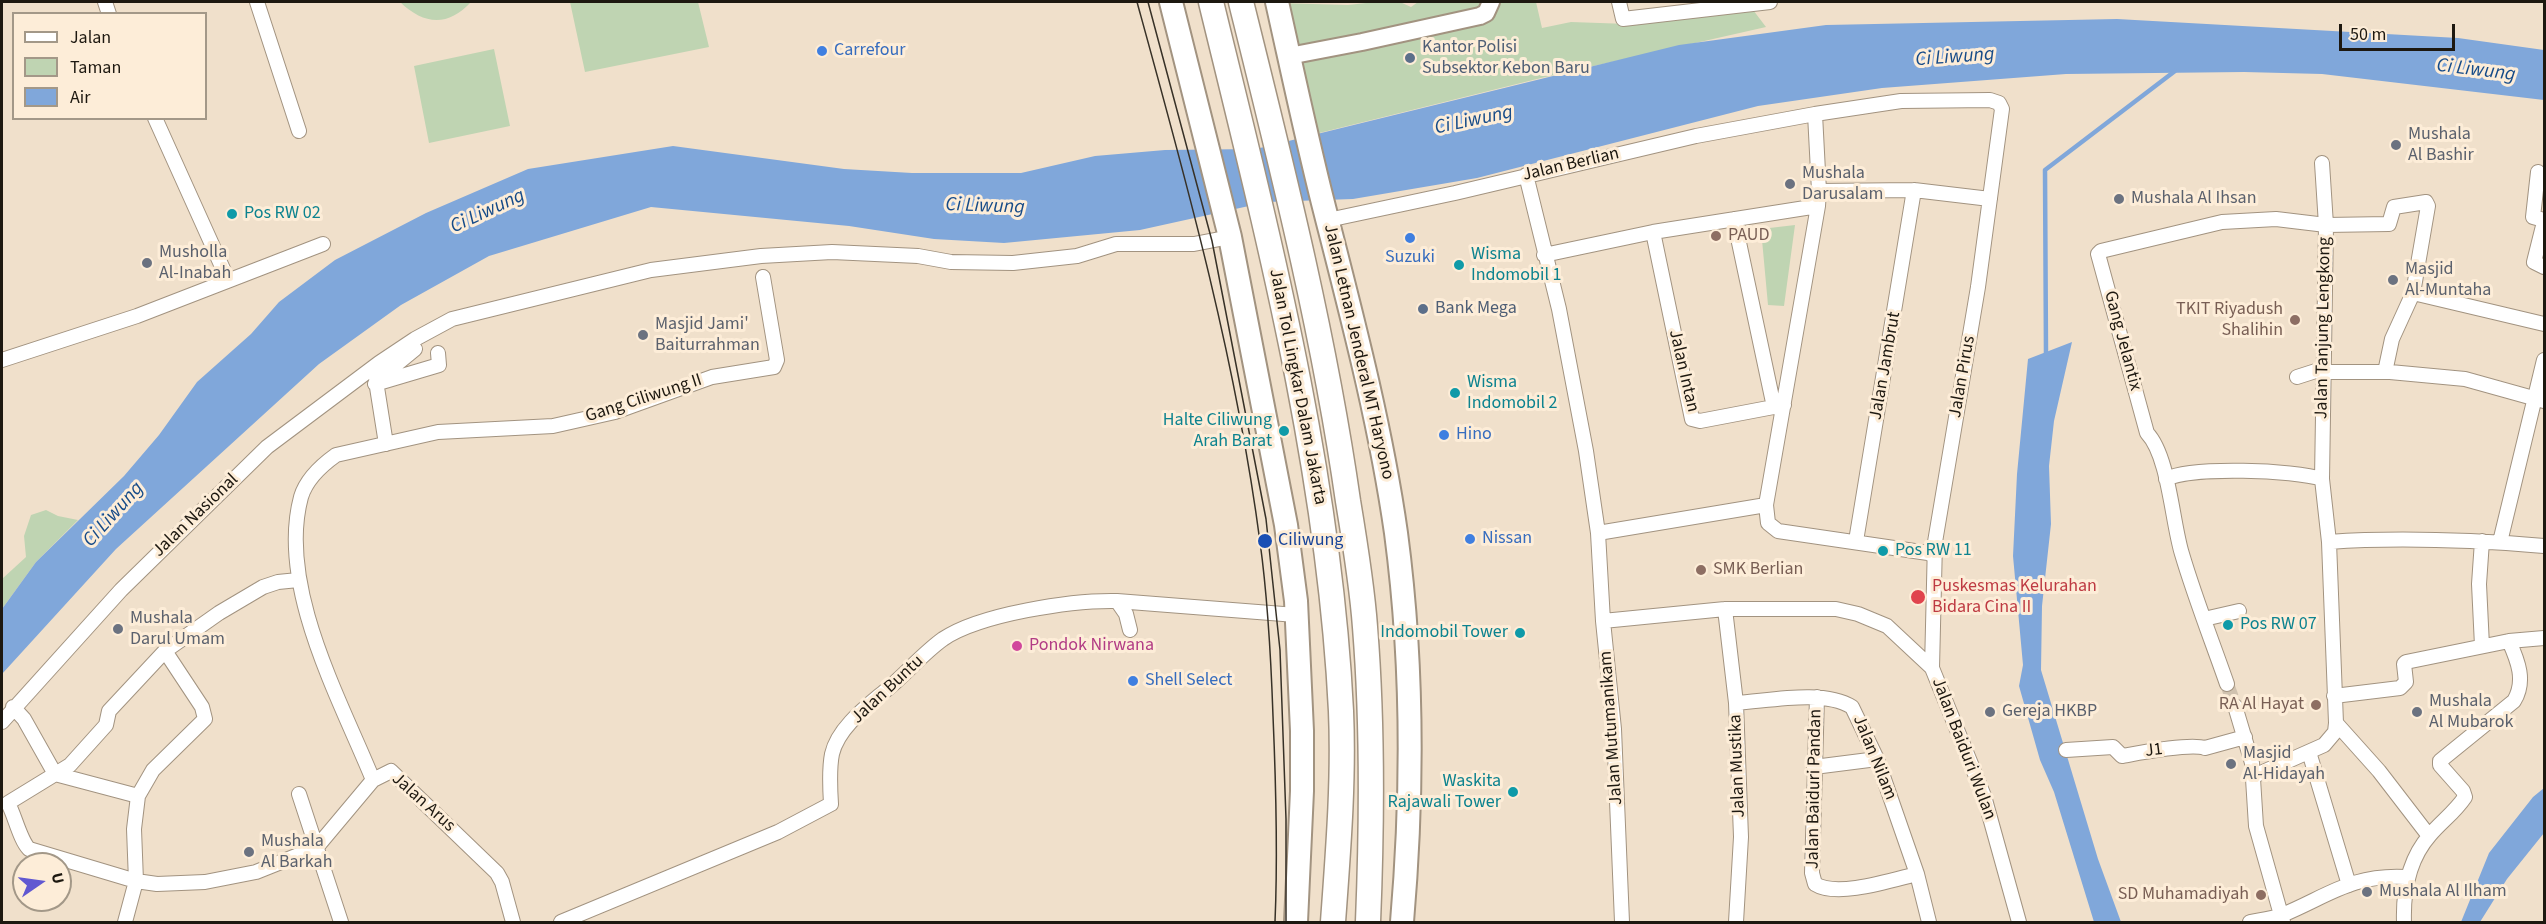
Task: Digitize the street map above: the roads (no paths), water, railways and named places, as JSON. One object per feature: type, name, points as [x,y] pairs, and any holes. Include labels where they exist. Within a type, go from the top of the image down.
[{"type":"highway","points":[[1171,2],[1229,234],[1286,525],[1296,615],[1302,791],[1296,922]]},
{"type":"highway","name":"Jalan Tol Lingkar Dalam Jakarta","points":[[1211,2],[1294,349],[1315,466],[1331,584],[1341,713],[1339,834],[1333,922]]},
{"type":"highway","name":"Jalan Tol Lingkar Dalam Jakarta","points":[[1241,2],[1292,211],[1336,416],[1365,625],[1372,747],[1368,922]]},
{"type":"highway","name":"Jalan Letnan Jenderal MT Haryono","points":[[1277,2],[1325,211],[1357,330],[1382,451],[1396,535],[1407,658],[1406,874],[1402,922]]},
{"type":"street","points":[[257,2],[299,131]]},
{"type":"street","points":[[1289,56],[1480,16],[1486,13],[1491,2]]},
{"type":"street","points":[[1619,2],[1623,19],[1770,2]]},
{"type":"street","name":"Jalan Berlian","points":[[1325,211],[1526,175],[1696,136],[1901,101],[1995,100],[2002,109],[1990,199]]},
{"type":"street","points":[[1815,114],[1818,206],[1779,406],[1766,505],[1768,523],[1778,531],[1856,541],[1929,553],[1934,556]]},
{"type":"street","points":[[156,120],[228,280]]},
{"type":"street","points":[[2322,163],[2326,225],[2389,224],[2394,207],[2426,202],[2428,206],[2413,293],[2392,339],[2385,372]]},
{"type":"street","points":[[2538,172],[2533,217],[2544,221],[2534,262],[2536,265],[2544,266]]},
{"type":"street","name":"Jalan Mutumanikam","points":[[1526,175],[1561,320],[1586,451],[1598,533],[1603,621],[1614,729],[1622,922]]},
{"type":"street","points":[[1819,191],[1914,190],[1990,199]]},
{"type":"street","name":"Jalan Jambrut","points":[[1856,541],[1914,190]]},
{"type":"street","name":"Jalan Pirus","points":[[1932,668],[1934,556],[1990,199]]},
{"type":"street","points":[[1544,255],[1653,232],[1818,206]]},
{"type":"street","points":[[1734,219],[1779,406]]},
{"type":"street","name":"Jalan Tanjung Lengkong","points":[[2101,251],[2222,222],[2276,219],[2326,225],[2322,479],[2329,542],[2336,723]]},
{"type":"street","name":"Jalan Intan","points":[[1653,232],[1692,419],[1700,421],[1779,406]]},
{"type":"street","name":"Jalan Nasional","points":[[2,722],[13,707],[160,551],[267,447],[380,363],[415,339],[452,320],[651,270],[761,256],[832,252],[918,256],[951,262],[1013,263],[1077,256],[1116,244],[1194,244],[1229,234]]},
{"type":"street","points":[[2,360],[137,316],[323,244]]},
{"type":"street","name":"Gang Jelantix","points":[[2101,251],[2098,254],[2147,433],[2155,440],[2166,479]]},
{"type":"street","name":"Gang Ciliwung II","points":[[386,444],[438,432],[553,426],[615,412],[712,377],[774,367],[777,360],[763,277]]},
{"type":"street","points":[[2413,293],[2544,324]]},
{"type":"street","points":[[373,780],[323,665],[298,580],[297,526],[302,495],[321,465],[336,456],[386,444],[375,384],[377,378],[417,348],[415,339]]},
{"type":"street","points":[[375,384],[439,365],[438,352]]},
{"type":"street","points":[[2500,542],[2540,400],[2544,360]]},
{"type":"street","points":[[2297,377],[2325,370],[2385,372],[2465,379],[2540,400]]},
{"type":"street","points":[[2227,684],[2181,553],[2166,479],[2191,472],[2219,470],[2275,473],[2322,479]]},
{"type":"street","points":[[1598,533],[1766,505]]},
{"type":"street","points":[[2329,542],[2384,538],[2482,541],[2544,546]]},
{"type":"street","points":[[2482,541],[2479,594],[2482,646]]},
{"type":"street","points":[[55,774],[70,765],[106,725],[109,711],[165,651],[219,613],[263,587],[278,582],[298,580]]},
{"type":"street","name":"Jalan Buntu","points":[[561,922],[778,832],[831,804],[832,753],[845,730],[868,704],[945,638],[977,624],[1014,614],[1091,601],[1117,601]]},
{"type":"street","points":[[1117,601],[1296,615]]},
{"type":"street","points":[[1117,601],[1126,614],[1130,630]]},
{"type":"street","name":"Jalan Baiduri Wulan","points":[[1603,621],[1725,609],[1836,609],[1858,614],[1887,626],[1932,668],[1984,796],[2019,922]]},
{"type":"street","name":"Jalan Mustika","points":[[1725,609],[1736,703],[1741,837],[1736,922]]},
{"type":"street","points":[[2204,619],[2239,611]]},
{"type":"street","points":[[2334,696],[2400,688],[2406,682],[2404,665],[2406,662],[2509,641],[2544,638]]},
{"type":"street","points":[[2404,922],[2406,878],[2429,836],[2465,797],[2463,791],[2440,765],[2440,761],[2477,733],[2514,701],[2519,693],[2520,674],[2509,641]]},
{"type":"street","points":[[125,922],[136,881],[134,830],[138,796],[153,770],[205,718],[202,707],[165,651]]},
{"type":"street","name":"Jalan Nilam","points":[[1736,703],[1817,697],[1846,703],[1852,707],[1878,759],[1917,874],[1929,922]]},
{"type":"street","name":"Jalan Baiduri Pandan","points":[[1817,697],[1812,873],[1815,884],[1827,888],[1858,887],[1917,874]]},
{"type":"street","points":[[2235,706],[2246,738],[2254,776],[2256,826],[2282,919]]},
{"type":"street","points":[[13,707],[24,719],[55,774],[138,796]]},
{"type":"street","points":[[2336,723],[2379,771],[2429,836]]},
{"type":"street","points":[[2254,776],[2309,752],[2328,741],[2335,732],[2336,723]]},
{"type":"street","name":"J1","points":[[2066,750],[2113,747],[2122,756],[2199,746],[2205,748],[2246,738]]},
{"type":"street","points":[[2309,752],[2349,885]]},
{"type":"street","points":[[1814,767],[1878,759]]},
{"type":"street","name":"Jalan Arus","points":[[55,774],[8,802],[23,843],[29,849],[136,881],[178,885],[256,872],[316,848],[373,780],[391,771],[497,873],[513,922]]},
{"type":"street","points":[[299,794],[341,922]]},
{"type":"street","points":[[2250,922],[2282,919],[2316,898],[2349,885],[2381,876],[2406,878]]},
{"type":"water","name":"Ci Liwung","points":[[2117,19],[2458,38],[2544,50],[2544,100],[2322,74],[2244,72],[2066,74],[1882,88],[1758,106],[1477,178],[1353,199],[1267,202],[1140,230],[1004,243],[934,239],[849,226],[651,207],[489,256],[401,305],[319,364],[116,549],[2,674],[2,609],[36,562],[124,476],[159,435],[197,382],[251,334],[279,302],[335,260],[426,213],[528,169],[673,146],[844,169],[912,173],[1021,173],[1095,156],[1165,150],[1256,149],[1679,45],[1826,25]]},
{"type":"water","points":[[2072,342],[2054,421],[2049,466],[2051,524],[2042,606],[2041,670],[2098,859],[2121,922],[2094,922],[2054,792],[2040,760],[2019,686],[2023,665],[2013,556],[2017,474],[2028,359]]},
{"type":"water","points":[[2544,788],[2544,833],[2507,879],[2480,922],[2461,922],[2489,853],[2533,797]]},
{"type":"waterway","points":[[2046,356],[2045,170],[2175,71]]},
{"type":"tunnel","points":[[2227,684],[2235,706]]},
{"type":"tram line","points":[[1137,2],[1208,270],[1238,405],[1250,474],[1263,564],[1270,651],[1276,819],[1275,922]]},
{"type":"tram line","points":[[1148,2],[1212,241],[1266,519],[1280,650],[1286,819],[1286,922]]},
{"type":"place","name":"Carrefour","points":[[822,51]]},
{"type":"place","name":"Kantor Polisi Subsektor Kebon Baru","points":[[1410,58]]},
{"type":"place","name":"Mushala Al Bashir","points":[[2396,145]]},
{"type":"place","name":"Mushala Darusalam","points":[[1790,184]]},
{"type":"place","name":"Mushala Al Ihsan","points":[[2119,199]]},
{"type":"place","name":"Pos RW 02","points":[[232,214]]},
{"type":"place","name":"PAUD","points":[[1716,236]]},
{"type":"place","name":"Suzuki","points":[[1410,238]]},
{"type":"place","name":"Musholla Al-Inabah","points":[[147,263]]},
{"type":"place","name":"Wisma Indomobil 1","points":[[1459,265]]},
{"type":"place","name":"Masjid Al-Muntaha","points":[[2393,280]]},
{"type":"place","name":"Bank Mega","points":[[1423,309]]},
{"type":"place","name":"TKIT Riyadush Shalihin","points":[[2295,320]]},
{"type":"place","name":"Masjid Jami' Baiturrahman","points":[[643,335]]},
{"type":"place","name":"Wisma Indomobil 2","points":[[1455,393]]},
{"type":"place","name":"Halte Ciliwung Arah Barat","points":[[1284,431]]},
{"type":"place","name":"Hino","points":[[1444,435]]},
{"type":"place","name":"Nissan","points":[[1470,539]]},
{"type":"place","name":"Ciliwung","points":[[1265,541]]},
{"type":"place","name":"Pos RW 11","points":[[1883,551]]},
{"type":"place","name":"SMK Berlian","points":[[1701,570]]},
{"type":"place","name":"Puskesmas Kelurahan Bidara Cina II","points":[[1918,597]]},
{"type":"place","name":"Pos RW 07","points":[[2228,625]]},
{"type":"place","name":"Mushala Darul Umam","points":[[118,629]]},
{"type":"place","name":"Indomobil Tower","points":[[1520,633]]},
{"type":"place","name":"Pondok Nirwana","points":[[1017,646]]},
{"type":"place","name":"Shell Select","points":[[1133,681]]},
{"type":"place","name":"RA Al Hayat","points":[[2316,705]]},
{"type":"place","name":"Gereja HKBP","points":[[1990,712]]},
{"type":"place","name":"Mushala Al Mubarok","points":[[2417,712]]},
{"type":"place","name":"Masjid Al-Hidayah","points":[[2231,764]]},
{"type":"place","name":"Waskita Rajawali Tower","points":[[1513,792]]},
{"type":"place","name":"Mushala Al Barkah","points":[[249,852]]},
{"type":"place","name":"Mushala Al Ilham","points":[[2367,892]]},
{"type":"place","name":"SD Muhamadiyah","points":[[2261,895]]}]
